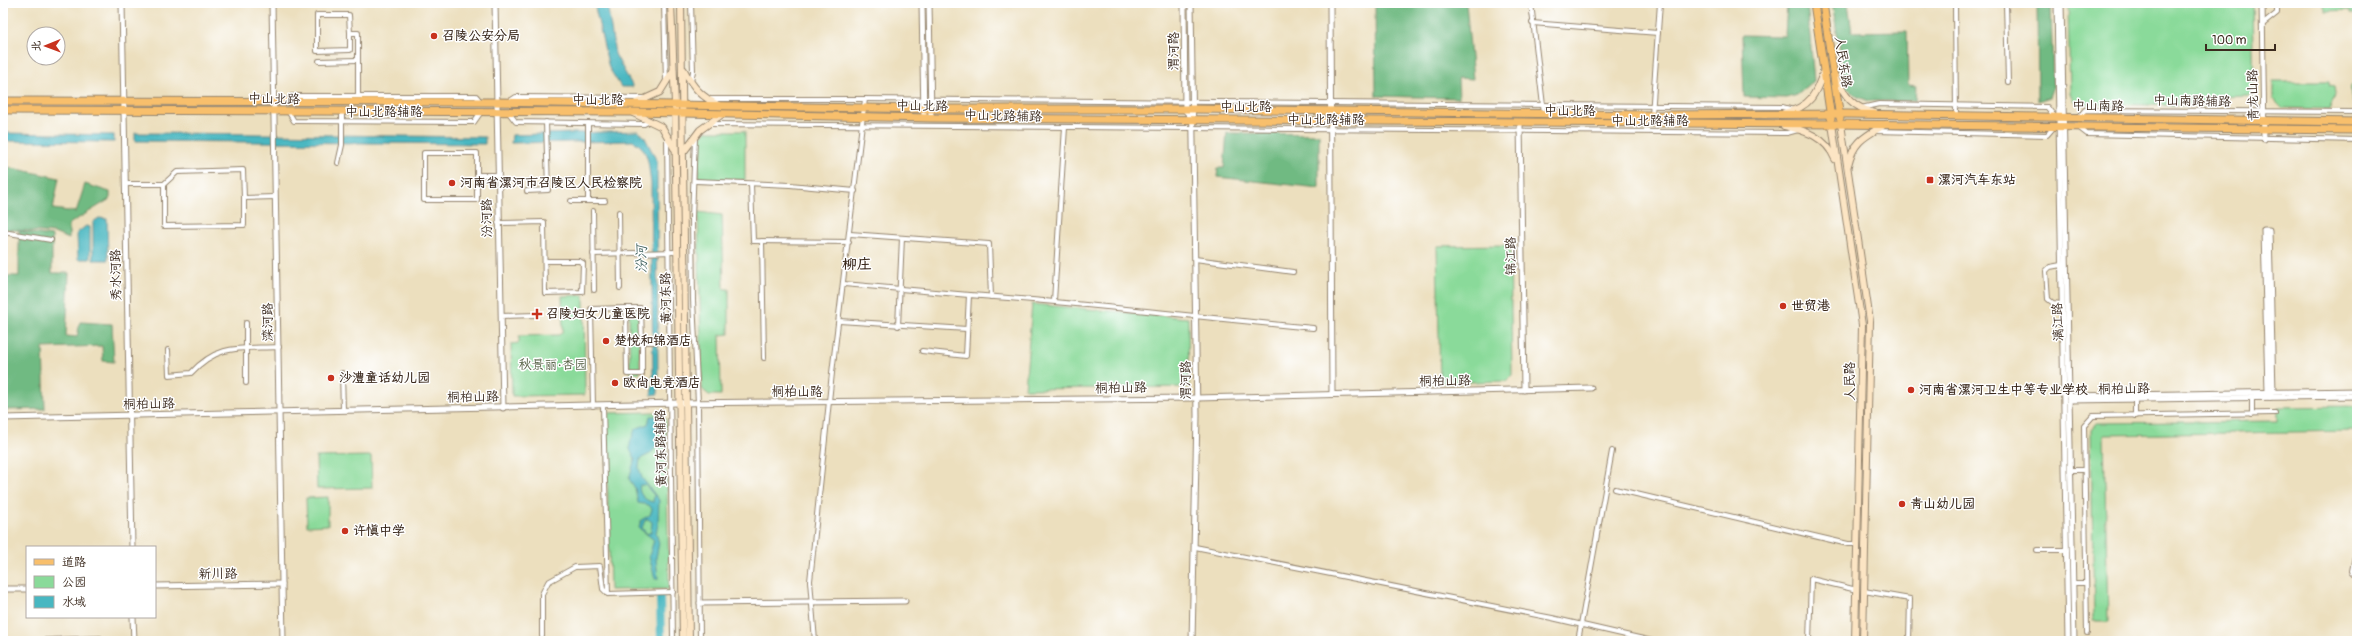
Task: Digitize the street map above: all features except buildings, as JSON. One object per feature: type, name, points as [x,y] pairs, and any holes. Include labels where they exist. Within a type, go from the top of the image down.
[{"type":"main road","name":"黄河东路","points":[[671,3],[675,105],[678,403],[683,641]]},
{"type":"main road","name":"黄河东路","points":[[681,3],[684,105],[689,641]]},
{"type":"main road","name":"人民东路","points":[[1814,3],[1832,124]]},
{"type":"main road","name":"人民东路","points":[[1823,3],[1840,124]]},
{"type":"main road","points":[[683,68],[691,83],[708,99],[722,106]]},
{"type":"main road","points":[[673,69],[666,84],[660,92],[631,108],[662,127],[675,151]]},
{"type":"main road","points":[[1774,115],[1794,110],[1809,102],[1816,93],[1824,70]]},
{"type":"main road","points":[[1833,70],[1842,92],[1860,108],[1886,116]]},
{"type":"main road","name":"中山北路","points":[[3,101],[508,102],[631,108],[675,114],[927,118],[1330,120],[1520,123],[1544,127],[1840,124]]},
{"type":"main road","name":"中山北路","points":[[3,110],[124,109],[509,113],[675,105],[927,109],[1189,106],[1330,111],[1544,114],[1839,114]]},
{"type":"main road","name":"中山南路","points":[[1839,114],[1886,116],[2357,122]]},
{"type":"main road","points":[[684,152],[695,136],[721,115]]},
{"type":"main road","points":[[1956,116],[1956,129]]},
{"type":"main road","points":[[1772,124],[1800,130],[1819,138],[1828,146],[1839,168]]},
{"type":"main road","name":"人民路","points":[[1832,124],[1862,325],[1855,641]]},
{"type":"main road","name":"中山南路","points":[[1840,124],[1886,124],[1956,129],[2077,127],[2357,130]]},
{"type":"main road","name":"人民路","points":[[1840,124],[1848,168],[1870,321],[1863,641]]},
{"type":"main road","points":[[1848,168],[1855,146],[1874,131],[1886,124]]},
{"type":"street","name":"秀水河路","points":[[122,3],[132,546]]},
{"type":"street","name":"滦河路","points":[[272,3],[283,641]]},
{"type":"street","name":"汾河路","points":[[495,3],[495,102],[503,408]]},
{"type":"street","points":[[664,3],[666,84]]},
{"type":"street","points":[[691,3],[693,71],[691,83]]},
{"type":"street","points":[[922,3],[923,99],[927,109]]},
{"type":"street","points":[[927,118],[927,109],[930,99],[929,3]]},
{"type":"street","name":"渭河路","points":[[1184,3],[1189,106],[1193,119],[1196,317],[1197,398],[1192,641]]},
{"type":"street","name":"渭河路","points":[[1189,106],[1191,3]]},
{"type":"street","points":[[1330,3],[1332,394]]},
{"type":"street","points":[[1531,3],[1532,23],[1544,106],[1544,127]]},
{"type":"street","points":[[1652,115],[1660,3]]},
{"type":"street","points":[[1955,3],[1956,116]]},
{"type":"street","points":[[2006,3],[2008,82]]},
{"type":"street","name":"漓江路","points":[[2057,3],[2059,118]]},
{"type":"street","name":"漓江路","points":[[2061,3],[2058,127],[2065,398],[2068,641]]},
{"type":"street","name":"青龙山路","points":[[2262,3],[2264,139]]},
{"type":"street","points":[[2262,25],[2277,13],[2277,3]]},
{"type":"street","points":[[1184,14],[1191,14]]},
{"type":"street","points":[[317,15],[349,15],[350,33],[350,50],[318,51],[317,15]]},
{"type":"street","points":[[1532,23],[1658,33]]},
{"type":"street","points":[[350,33],[358,33],[358,95]]},
{"type":"street","points":[[319,61],[358,60]]},
{"type":"street","name":"中山北路辅路","points":[[288,102],[292,96],[358,95],[476,96],[482,102]]},
{"type":"street","points":[[508,102],[516,97],[641,97],[648,99]]},
{"type":"street","name":"中山北路辅路","points":[[708,99],[930,99],[1189,106],[1330,103],[1782,107],[1794,110]]},
{"type":"street","points":[[815,641],[810,581],[829,403],[865,99]]},
{"type":"street","points":[[1860,108],[1879,104],[2047,107],[2059,118]]},
{"type":"street","name":"中山南路辅路","points":[[2078,118],[2085,110],[2357,112]]},
{"type":"street","name":"中山北路辅路","points":[[288,111],[294,122],[474,122],[481,112]]},
{"type":"street","points":[[338,163],[342,146],[342,111]]},
{"type":"street","points":[[509,113],[516,122],[644,124],[650,121]]},
{"type":"street","points":[[527,191],[548,190],[546,122]]},
{"type":"street","points":[[588,123],[588,201]]},
{"type":"street","name":"锦江路","points":[[1520,123],[1524,390]]},
{"type":"street","name":"中山北路辅路","points":[[708,124],[1520,131],[1544,127],[1787,133],[1800,130]]},
{"type":"street","points":[[1054,301],[1065,127]]},
{"type":"street","name":"漓江路","points":[[2058,127],[2071,398],[2074,641]]},
{"type":"street","points":[[2077,127],[2087,134],[2357,140]]},
{"type":"street","points":[[1874,131],[1956,129]]},
{"type":"street","name":"黄河东路辅路","points":[[667,134],[673,641]]},
{"type":"street","points":[[695,136],[695,181],[692,218],[693,300],[698,404],[700,641]]},
{"type":"street","points":[[424,152],[477,153],[477,175],[477,200],[424,200],[424,152]]},
{"type":"street","points":[[125,184],[164,184],[177,172],[243,170],[244,225],[164,226],[164,184]]},
{"type":"street","points":[[477,175],[497,175]]},
{"type":"street","points":[[695,181],[855,191]]},
{"type":"street","points":[[751,184],[754,241],[849,242]]},
{"type":"street","points":[[244,198],[276,197]]},
{"type":"street","points":[[571,201],[605,201]]},
{"type":"street","points":[[593,211],[594,290]]},
{"type":"street","points":[[618,212],[620,288]]},
{"type":"street","points":[[498,223],[544,222],[544,261],[545,293],[582,292],[582,263],[579,261],[544,261]]},
{"type":"street","points":[[2264,230],[2269,230],[2270,394],[2264,230]]},
{"type":"street","points":[[3,232],[51,240]]},
{"type":"street","points":[[850,234],[989,244],[991,297]]},
{"type":"street","points":[[898,326],[902,238]]},
{"type":"street","points":[[762,241],[764,358]]},
{"type":"street","points":[[593,254],[676,252]]},
{"type":"street","points":[[1195,259],[1293,272]]},
{"type":"street","points":[[2061,265],[2050,267],[2046,271],[2046,290],[2048,299],[2053,303],[2062,304]]},
{"type":"street","points":[[844,284],[1054,301],[1313,328]]},
{"type":"street","points":[[922,351],[966,356],[970,295]]},
{"type":"street","points":[[593,406],[591,309],[626,308],[642,308],[642,374],[626,374],[626,308]]},
{"type":"street","points":[[501,316],[536,315]]},
{"type":"street","points":[[839,321],[898,326],[968,329]]},
{"type":"street","points":[[246,323],[246,383]]},
{"type":"street","points":[[642,342],[678,342]]},
{"type":"street","points":[[168,350],[169,375],[191,374],[201,362],[225,349],[279,348]]},
{"type":"street","points":[[342,373],[343,410]]},
{"type":"street","name":"桐柏山路","points":[[3,418],[603,406],[678,403],[829,403],[1197,398],[1591,388]]},
{"type":"street","name":"桐柏山路","points":[[2065,398],[2357,392]]},
{"type":"street","name":"桐柏山路","points":[[2071,398],[2135,400],[2252,398],[2270,394],[2357,396]]},
{"type":"street","points":[[2252,398],[2252,414]]},
{"type":"street","points":[[2135,400],[2135,416]]},
{"type":"street","points":[[603,406],[608,594]]},
{"type":"street","points":[[2087,632],[2084,426],[2093,416],[2275,413]]},
{"type":"street","points":[[1578,641],[1612,451]]},
{"type":"street","points":[[2072,470],[2084,470]]},
{"type":"street","points":[[1615,489],[1848,544],[1858,544]]},
{"type":"street","points":[[2357,546],[2352,570],[2357,576]]},
{"type":"street","points":[[1195,547],[1581,625],[1652,641]]},
{"type":"street","points":[[2038,550],[2067,550]]},
{"type":"street","points":[[542,636],[542,594],[548,582],[575,567],[600,566],[603,589],[608,594],[673,592]]},
{"type":"street","points":[[1809,641],[1811,579],[1857,590]]},
{"type":"street","points":[[2074,583],[2086,583]]},
{"type":"street","name":"新川路","points":[[156,586],[282,584]]},
{"type":"street","points":[[3,589],[26,589]]},
{"type":"street","points":[[1864,592],[1910,599],[1909,641]]},
{"type":"street","points":[[700,603],[905,601]]},
{"type":"street","points":[[133,618],[134,641]]},
{"type":"street","points":[[27,641],[100,638],[100,641]]},
{"type":"green space","points":[[1375,3],[1466,3],[1473,79],[1458,78],[1459,98],[1376,96]]},
{"type":"green space","points":[[1787,3],[1807,3],[1814,81],[1797,95],[1787,98],[1744,97],[1742,35],[1785,36]]},
{"type":"green space","points":[[1832,3],[1848,3],[1852,32],[1907,31],[1908,85],[1916,86],[1915,101],[1869,101],[1856,96],[1846,86]]},
{"type":"green space","points":[[2037,3],[2051,3],[2053,89],[2050,97],[2038,101]]},
{"type":"green space","points":[[2102,3],[2252,3],[2254,96],[2211,97],[2211,106],[2079,104],[2073,100],[2070,93],[2068,5]]},
{"type":"green space","points":[[2323,3],[2357,3],[2357,13],[2350,13],[2350,10],[2326,11]]},
{"type":"green space","points":[[2273,82],[2329,82],[2329,85],[2335,86],[2336,94],[2329,109],[2282,108],[2273,99]]},
{"type":"green space","points":[[2356,82],[2357,109],[2351,95],[2351,86],[2355,85]]},
{"type":"green space","points":[[705,131],[745,131],[745,180],[699,180],[698,141]]},
{"type":"green space","points":[[1227,133],[1319,134],[1319,188],[1217,177],[1218,168],[1224,168]]},
{"type":"green space","points":[[3,166],[59,178],[53,209],[76,212],[85,184],[110,192],[110,199],[69,224],[69,239],[54,233],[3,229]]},
{"type":"green space","points":[[698,212],[722,215],[724,289],[729,289],[729,334],[720,335],[721,395],[709,395],[702,389]]},
{"type":"green space","points":[[19,231],[52,236],[52,273],[69,273],[66,336],[77,337],[80,322],[112,324],[114,362],[103,361],[102,346],[43,348],[45,409],[3,410],[3,257],[4,276],[19,276]]},
{"type":"green space","points":[[1510,245],[1512,375],[1506,381],[1440,383],[1437,246]]},
{"type":"green space","name":"秋景丽·杏园","points":[[584,295],[585,395],[512,396],[511,344],[519,343],[519,336],[559,335],[563,331],[562,296]]},
{"type":"green space","points":[[1032,304],[1188,318],[1189,387],[1025,389]]},
{"type":"green space","points":[[639,309],[640,373],[630,373],[629,310]]},
{"type":"green space","points":[[2357,406],[2357,431],[2104,435],[2108,622],[2094,622],[2091,429],[2096,423],[2278,421],[2278,407]]},
{"type":"green space","points":[[606,413],[661,413],[666,420],[669,589],[610,590]]},
{"type":"green space","points":[[371,456],[372,488],[317,489],[316,457]]},
{"type":"green space","points":[[328,497],[328,525],[307,526],[306,498]]},
{"type":"water","points":[[594,3],[607,3],[615,54],[633,87],[621,87],[609,68]]},
{"type":"water","points":[[638,131],[644,136],[657,161],[658,394],[651,395],[653,383],[651,183],[647,159],[643,149],[639,144],[633,141],[511,143],[512,135]]},
{"type":"water","points":[[3,133],[114,135],[114,142],[3,141]]},
{"type":"water","points":[[135,133],[485,137],[485,144],[135,141]]},
{"type":"water","points":[[99,218],[107,219],[108,260],[93,260],[93,222]]},
{"type":"water","points":[[86,226],[90,227],[90,259],[78,259],[77,233]]},
{"type":"water","points":[[650,416],[657,416],[657,446],[650,454],[640,459],[639,468],[642,478],[659,500],[658,525],[656,533],[659,543],[656,558],[658,579],[655,579],[649,556],[654,540],[639,528],[641,520],[650,515],[652,509],[649,505],[638,503],[635,488],[629,479],[635,458],[630,450],[631,440],[635,429],[648,424]],"holes":[[[640,485],[645,485],[654,495],[653,502],[642,496],[639,488]],[[648,519],[652,522],[651,532],[647,534],[642,528],[645,520]]]},
{"type":"waterway","name":"汾河","points":[[660,597],[661,641]]},
{"type":"place","name":"召陵公安分局","points":[[434,36]]},
{"type":"place","name":"漯河汽车东站","points":[[1930,180]]},
{"type":"place","name":"河南省漯河市召陵区人民检察院","points":[[452,183]]},
{"type":"place","name":"世贸港","points":[[1783,306]]},
{"type":"place","name":"召陵妇女儿童医院","points":[[537,314]]},
{"type":"place","name":"楚悦和锦酒店","points":[[606,341]]},
{"type":"place","name":"沙澧童话幼儿园","points":[[331,378]]},
{"type":"place","name":"欧尚电竞酒店","points":[[615,383]]},
{"type":"place","name":"河南省漯河卫生中等专业学校","points":[[1911,390]]},
{"type":"place","name":"青山幼儿园","points":[[1902,504]]},
{"type":"place","name":"许慎中学","points":[[345,531]]},
{"type":"district","name":"柳庄","points":[[857,264]]}]
